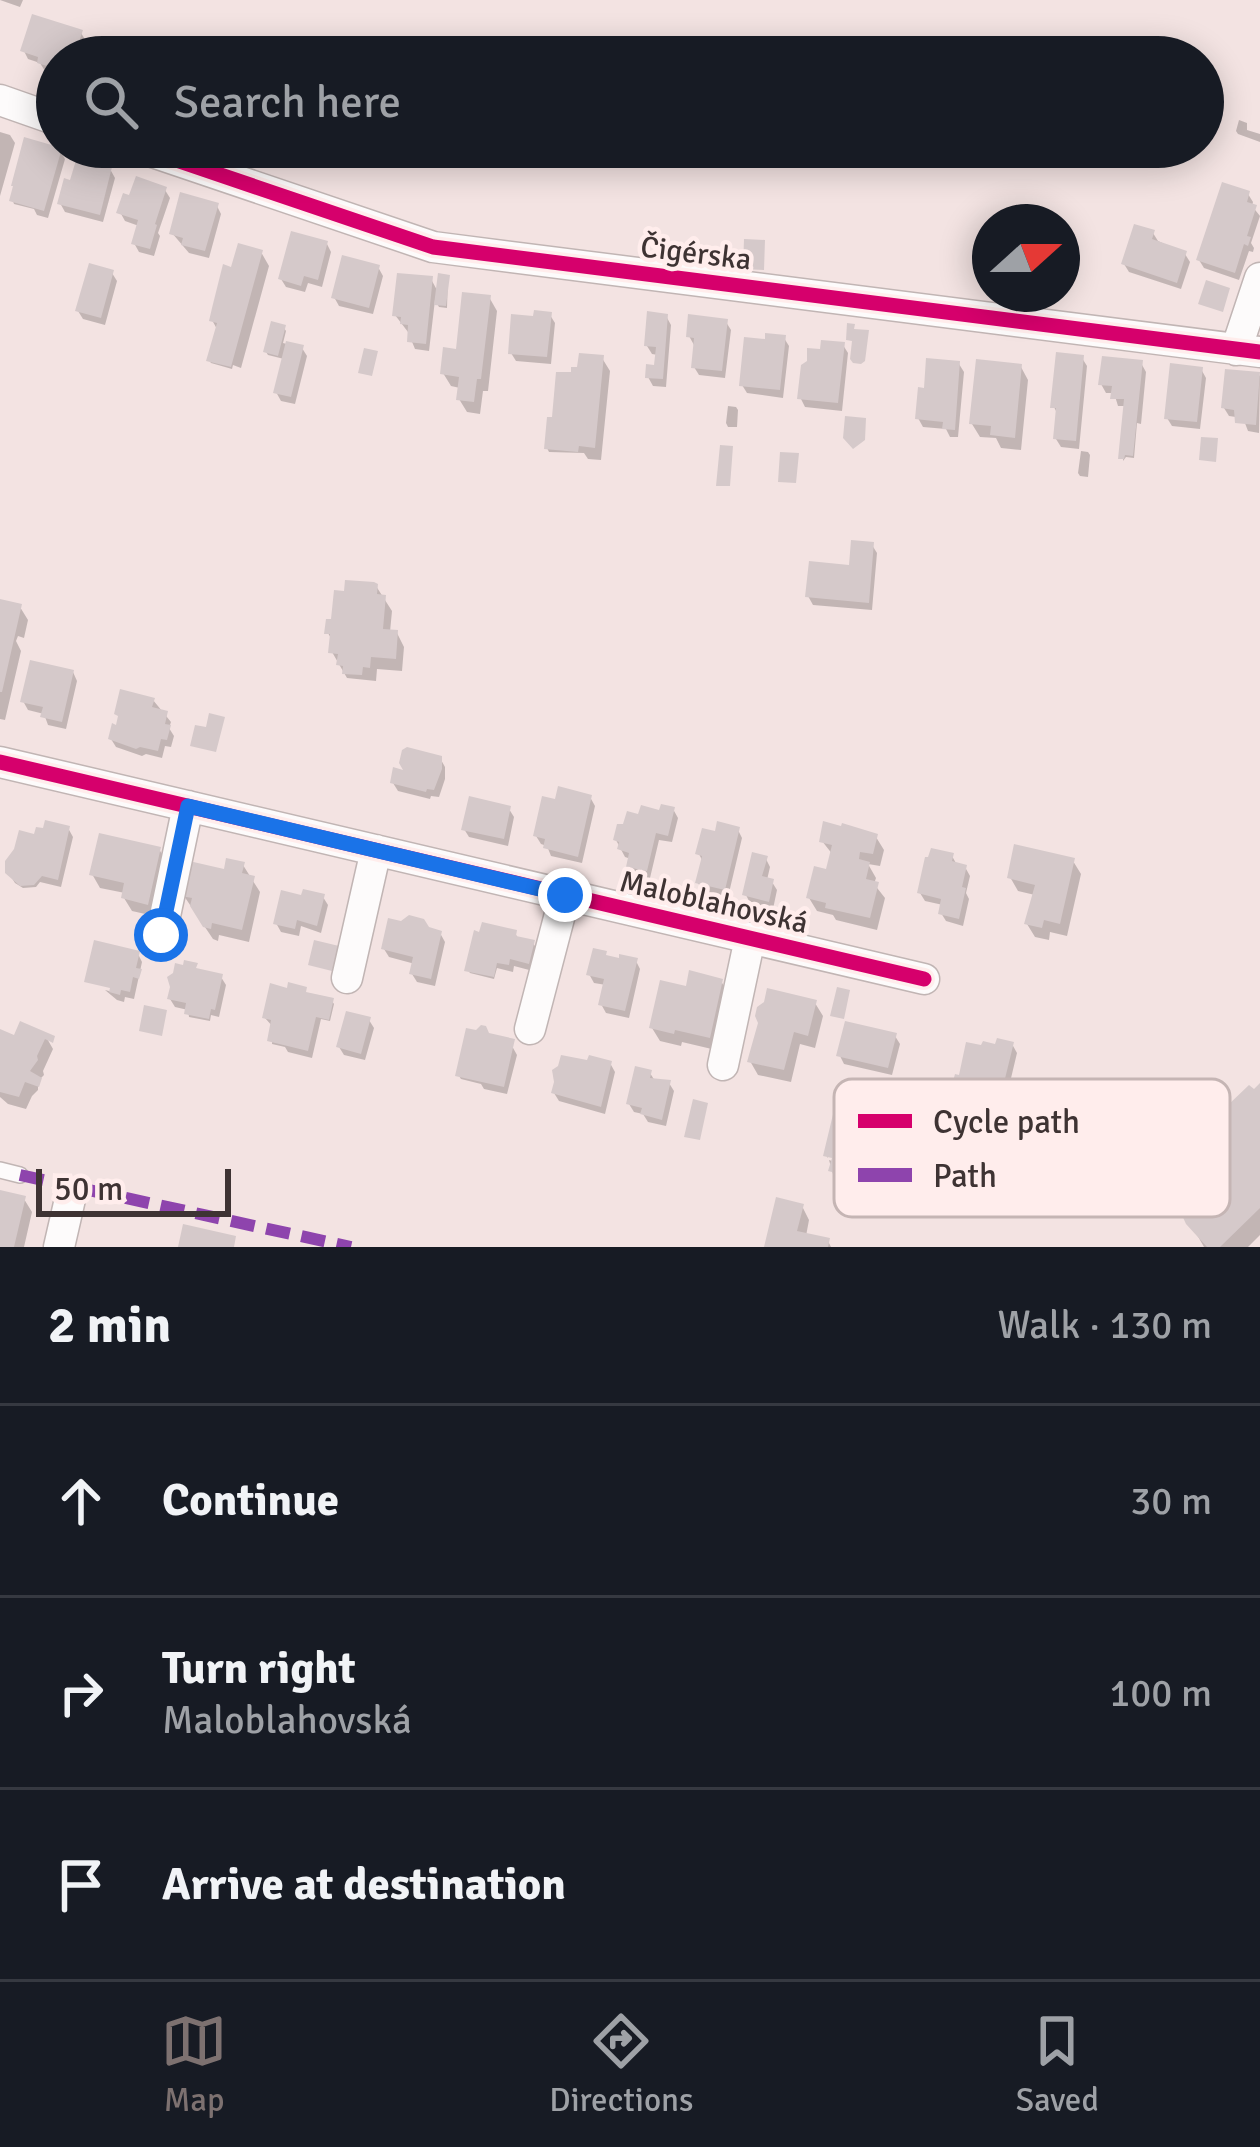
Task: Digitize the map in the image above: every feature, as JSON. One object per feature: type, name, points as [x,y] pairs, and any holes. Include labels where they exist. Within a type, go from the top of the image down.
[{"type":"street","points":[[0,100],[36,112]]},
{"type":"street","name":"Čigérska","points":[[200,168],[433,247],[1248,351]]},
{"type":"street","points":[[1248,351],[1260,278]]},
{"type":"street","name":"Maloblahovská","points":[[0,761],[924,979]]},
{"type":"street","points":[[161,935],[188,806]]},
{"type":"street","points":[[347,979],[376,850]]},
{"type":"street","points":[[530,1029],[565,895]]},
{"type":"street","points":[[723,1065],[750,938]]},
{"type":"street","points":[[58,1247],[70,1199]]},
{"type":"lane","points":[[0,1170],[20,1174]]},
{"type":"building","points":[[32,14],[83,30],[81,36],[36,36],[36,56],[20,51]]},
{"type":"building","points":[[24,137],[36,140],[36,168],[56,168],[44,211],[9,201]]},
{"type":"building","points":[[74,168],[112,168],[100,215],[57,204],[64,178],[70,180]]},
{"type":"building","points":[[136,176],[167,187],[150,249],[131,244],[138,220],[116,213]]},
{"type":"building","points":[[1222,182],[1250,191],[1247,202],[1257,205],[1247,236],[1251,237],[1235,273],[1196,260]]},
{"type":"building","points":[[180,192],[219,203],[205,251],[181,245],[183,238],[169,234]]},
{"type":"building","points":[[1134,224],[1155,230],[1152,239],[1187,251],[1177,283],[1121,264]]},
{"type":"building","points":[[291,231],[328,241],[318,280],[304,276],[301,286],[278,279]]},
{"type":"building","points":[[744,239],[765,240],[764,270],[743,269]]},
{"type":"building","points":[[238,243],[263,250],[231,367],[206,361],[217,323],[209,321],[223,264],[231,267]]},
{"type":"building","points":[[342,255],[380,265],[369,308],[331,298]]},
{"type":"building","points":[[89,263],[114,270],[101,318],[75,311]]},
{"type":"building","points":[[397,273],[433,276],[426,344],[407,342],[408,325],[392,316]]},
{"type":"building","points":[[438,273],[450,275],[446,306],[434,305]]},
{"type":"building","points":[[1206,280],[1230,288],[1223,312],[1198,304]]},
{"type":"building","points":[[462,292],[491,295],[474,402],[456,400],[459,377],[440,374],[443,347],[456,349]]},
{"type":"building","points":[[534,310],[552,312],[547,357],[508,354],[511,314],[533,316]]},
{"type":"building","points":[[647,311],[668,314],[663,379],[645,378],[646,364],[654,365],[656,347],[644,346]]},
{"type":"building","points":[[688,314],[728,319],[722,371],[691,368],[694,338],[686,337]]},
{"type":"building","points":[[271,321],[286,325],[278,356],[263,352]]},
{"type":"building","points":[[847,323],[869,330],[861,364],[850,359]]},
{"type":"building","points":[[765,333],[786,335],[780,390],[739,386],[744,337],[765,339]]},
{"type":"building","points":[[821,340],[845,342],[838,403],[797,399],[807,348],[820,349]]},
{"type":"building","points":[[286,341],[304,345],[291,397],[273,393]]},
{"type":"building","points":[[364,348],[378,351],[372,376],[358,373]]},
{"type":"building","points":[[1056,352],[1084,355],[1076,441],[1053,439],[1056,408],[1050,408]]},
{"type":"building","points":[[579,353],[604,355],[595,448],[579,446],[578,452],[544,449],[556,372],[571,372]]},
{"type":"building","points":[[1102,356],[1143,360],[1133,456],[1124,459],[1118,459],[1124,399],[1110,399],[1112,386],[1098,385]]},
{"type":"building","points":[[926,358],[960,361],[955,430],[942,429],[943,422],[915,419]]},
{"type":"building","points":[[976,359],[1022,364],[1015,438],[990,435],[991,426],[969,424]]},
{"type":"building","points":[[1170,363],[1203,367],[1197,422],[1164,419]]},
{"type":"building","points":[[1225,369],[1260,372],[1256,425],[1235,423],[1234,410],[1221,408]]},
{"type":"building","points":[[845,416],[866,418],[865,440],[853,449],[843,438]]},
{"type":"building","points":[[1201,437],[1218,438],[1216,462],[1199,460]]},
{"type":"building","points":[[720,445],[733,446],[730,486],[716,486]]},
{"type":"building","points":[[780,452],[799,453],[796,483],[778,482]]},
{"type":"building","points":[[851,540],[874,542],[869,603],[805,597],[809,561],[849,565]]},
{"type":"building","points":[[345,580],[378,584],[377,594],[386,595],[383,629],[398,630],[396,659],[371,657],[370,668],[363,667],[362,675],[342,674],[343,666],[336,665],[338,654],[328,653],[330,634],[324,634],[334,590],[344,591]]},
{"type":"building","points":[[0,599],[22,604],[2,692],[0,692]]},
{"type":"building","points":[[30,660],[74,670],[62,722],[40,717],[43,707],[20,702]]},
{"type":"building","points":[[120,689],[155,698],[152,707],[168,711],[165,724],[171,725],[158,751],[108,739],[112,723],[116,725]]},
{"type":"building","points":[[209,713],[225,717],[216,752],[190,746],[195,725],[206,727]]},
{"type":"building","points":[[407,747],[442,756],[434,790],[390,783],[393,767],[403,770],[399,763]]},
{"type":"building","points":[[558,786],[592,795],[578,857],[543,848],[545,839],[533,836],[542,796],[555,799]]},
{"type":"building","points":[[469,796],[511,806],[504,839],[461,830]]},
{"type":"building","points":[[661,804],[675,807],[668,836],[656,833],[647,871],[626,867],[629,853],[617,849],[619,842],[613,840],[617,824],[623,824],[627,811],[638,814],[641,805],[659,810]]},
{"type":"building","points":[[45,820],[70,826],[58,880],[42,876],[34,885],[20,886],[5,873],[5,861],[19,830],[34,834]]},
{"type":"building","points":[[717,821],[740,827],[725,890],[695,883],[702,856],[695,854],[702,828],[715,831]]},
{"type":"building","points":[[823,821],[878,834],[873,854],[860,852],[859,859],[870,862],[866,879],[879,882],[870,918],[825,908],[826,903],[806,898],[814,866],[826,869],[832,845],[819,842]]},
{"type":"building","points":[[99,833],[161,847],[148,905],[121,898],[124,883],[89,875]]},
{"type":"building","points":[[1014,844],[1075,858],[1060,924],[1044,920],[1042,928],[1024,924],[1035,885],[1007,878]]},
{"type":"building","points":[[931,848],[954,853],[952,861],[967,865],[959,919],[938,914],[941,899],[917,893]]},
{"type":"building","points":[[752,852],[768,856],[762,876],[774,879],[769,902],[742,895]]},
{"type":"building","points":[[226,858],[245,862],[242,873],[255,876],[242,930],[212,923],[211,929],[203,927],[190,906],[192,898],[181,896],[189,861],[224,869]]},
{"type":"building","points":[[303,889],[325,894],[317,926],[297,920],[295,929],[273,924],[281,890],[301,895]]},
{"type":"building","points":[[409,915],[442,931],[431,979],[409,974],[413,957],[381,949],[388,918],[401,921]]},
{"type":"building","points":[[482,922],[517,930],[516,936],[535,940],[529,964],[510,959],[509,965],[497,963],[494,977],[464,971],[474,930],[479,932]]},
{"type":"building","points":[[94,940],[140,951],[136,968],[142,969],[139,979],[133,977],[130,992],[121,990],[120,995],[84,982]]},
{"type":"building","points":[[314,940],[339,946],[332,971],[308,965]]},
{"type":"building","points":[[593,948],[619,958],[619,954],[638,958],[625,1011],[598,1005],[604,979],[586,975]]},
{"type":"building","points":[[184,960],[223,974],[209,1019],[184,1014],[186,1003],[167,999],[167,977],[175,963],[183,965]]},
{"type":"building","points":[[689,970],[723,979],[710,1038],[649,1028],[660,980],[686,986]]},
{"type":"building","points":[[288,982],[334,998],[329,1020],[316,1017],[308,1051],[267,1041],[271,1020],[262,1018],[270,983],[287,988]]},
{"type":"building","points":[[837,987],[850,990],[844,1019],[830,1016]]},
{"type":"building","points":[[767,988],[817,1000],[808,1036],[794,1032],[784,1070],[747,1062],[758,1023],[757,1007],[764,1002]]},
{"type":"building","points":[[144,1005],[167,1010],[162,1036],[139,1031]]},
{"type":"building","points":[[346,1011],[371,1017],[361,1054],[336,1047]]},
{"type":"building","points":[[20,1021],[55,1036],[53,1043],[45,1039],[30,1071],[42,1078],[39,1087],[25,1082],[19,1097],[0,1092],[0,1029],[14,1035]]},
{"type":"building","points":[[845,1021],[897,1033],[888,1068],[836,1056]]},
{"type":"building","points":[[481,1025],[489,1033],[515,1039],[504,1087],[455,1076],[466,1028],[476,1030]]},
{"type":"building","points":[[997,1038],[1014,1042],[1005,1079],[954,1079],[959,1075],[966,1042],[995,1044]]},
{"type":"building","points":[[561,1055],[612,1061],[601,1107],[551,1093],[552,1070]]},
{"type":"building","points":[[635,1066],[652,1070],[650,1078],[671,1080],[662,1120],[626,1104]]},
{"type":"building","points":[[1260,1083],[1260,1208],[1220,1247],[1207,1247],[1183,1217],[1230,1217],[1230,1103],[1249,1085],[1254,1089]]},
{"type":"building","points":[[693,1099],[708,1103],[700,1140],[684,1137]]},
{"type":"building","points":[[834,1110],[834,1173],[828,1171],[832,1158],[823,1156]]},
{"type":"building","points":[[0,1190],[26,1196],[14,1247],[0,1247]]},
{"type":"building","points":[[776,1197],[804,1204],[797,1231],[830,1238],[828,1247],[764,1247]]},
{"type":"building","points":[[183,1224],[236,1236],[234,1247],[178,1247]]},
{"type":"marked path","points":[[20,1175],[351,1247]]},
{"type":"cycle path","points":[[200,168],[433,247],[1260,352]]},
{"type":"cycle path","points":[[0,762],[924,979]]},
{"type":"route","points":[[161,935],[188,806],[565,895]]}]
